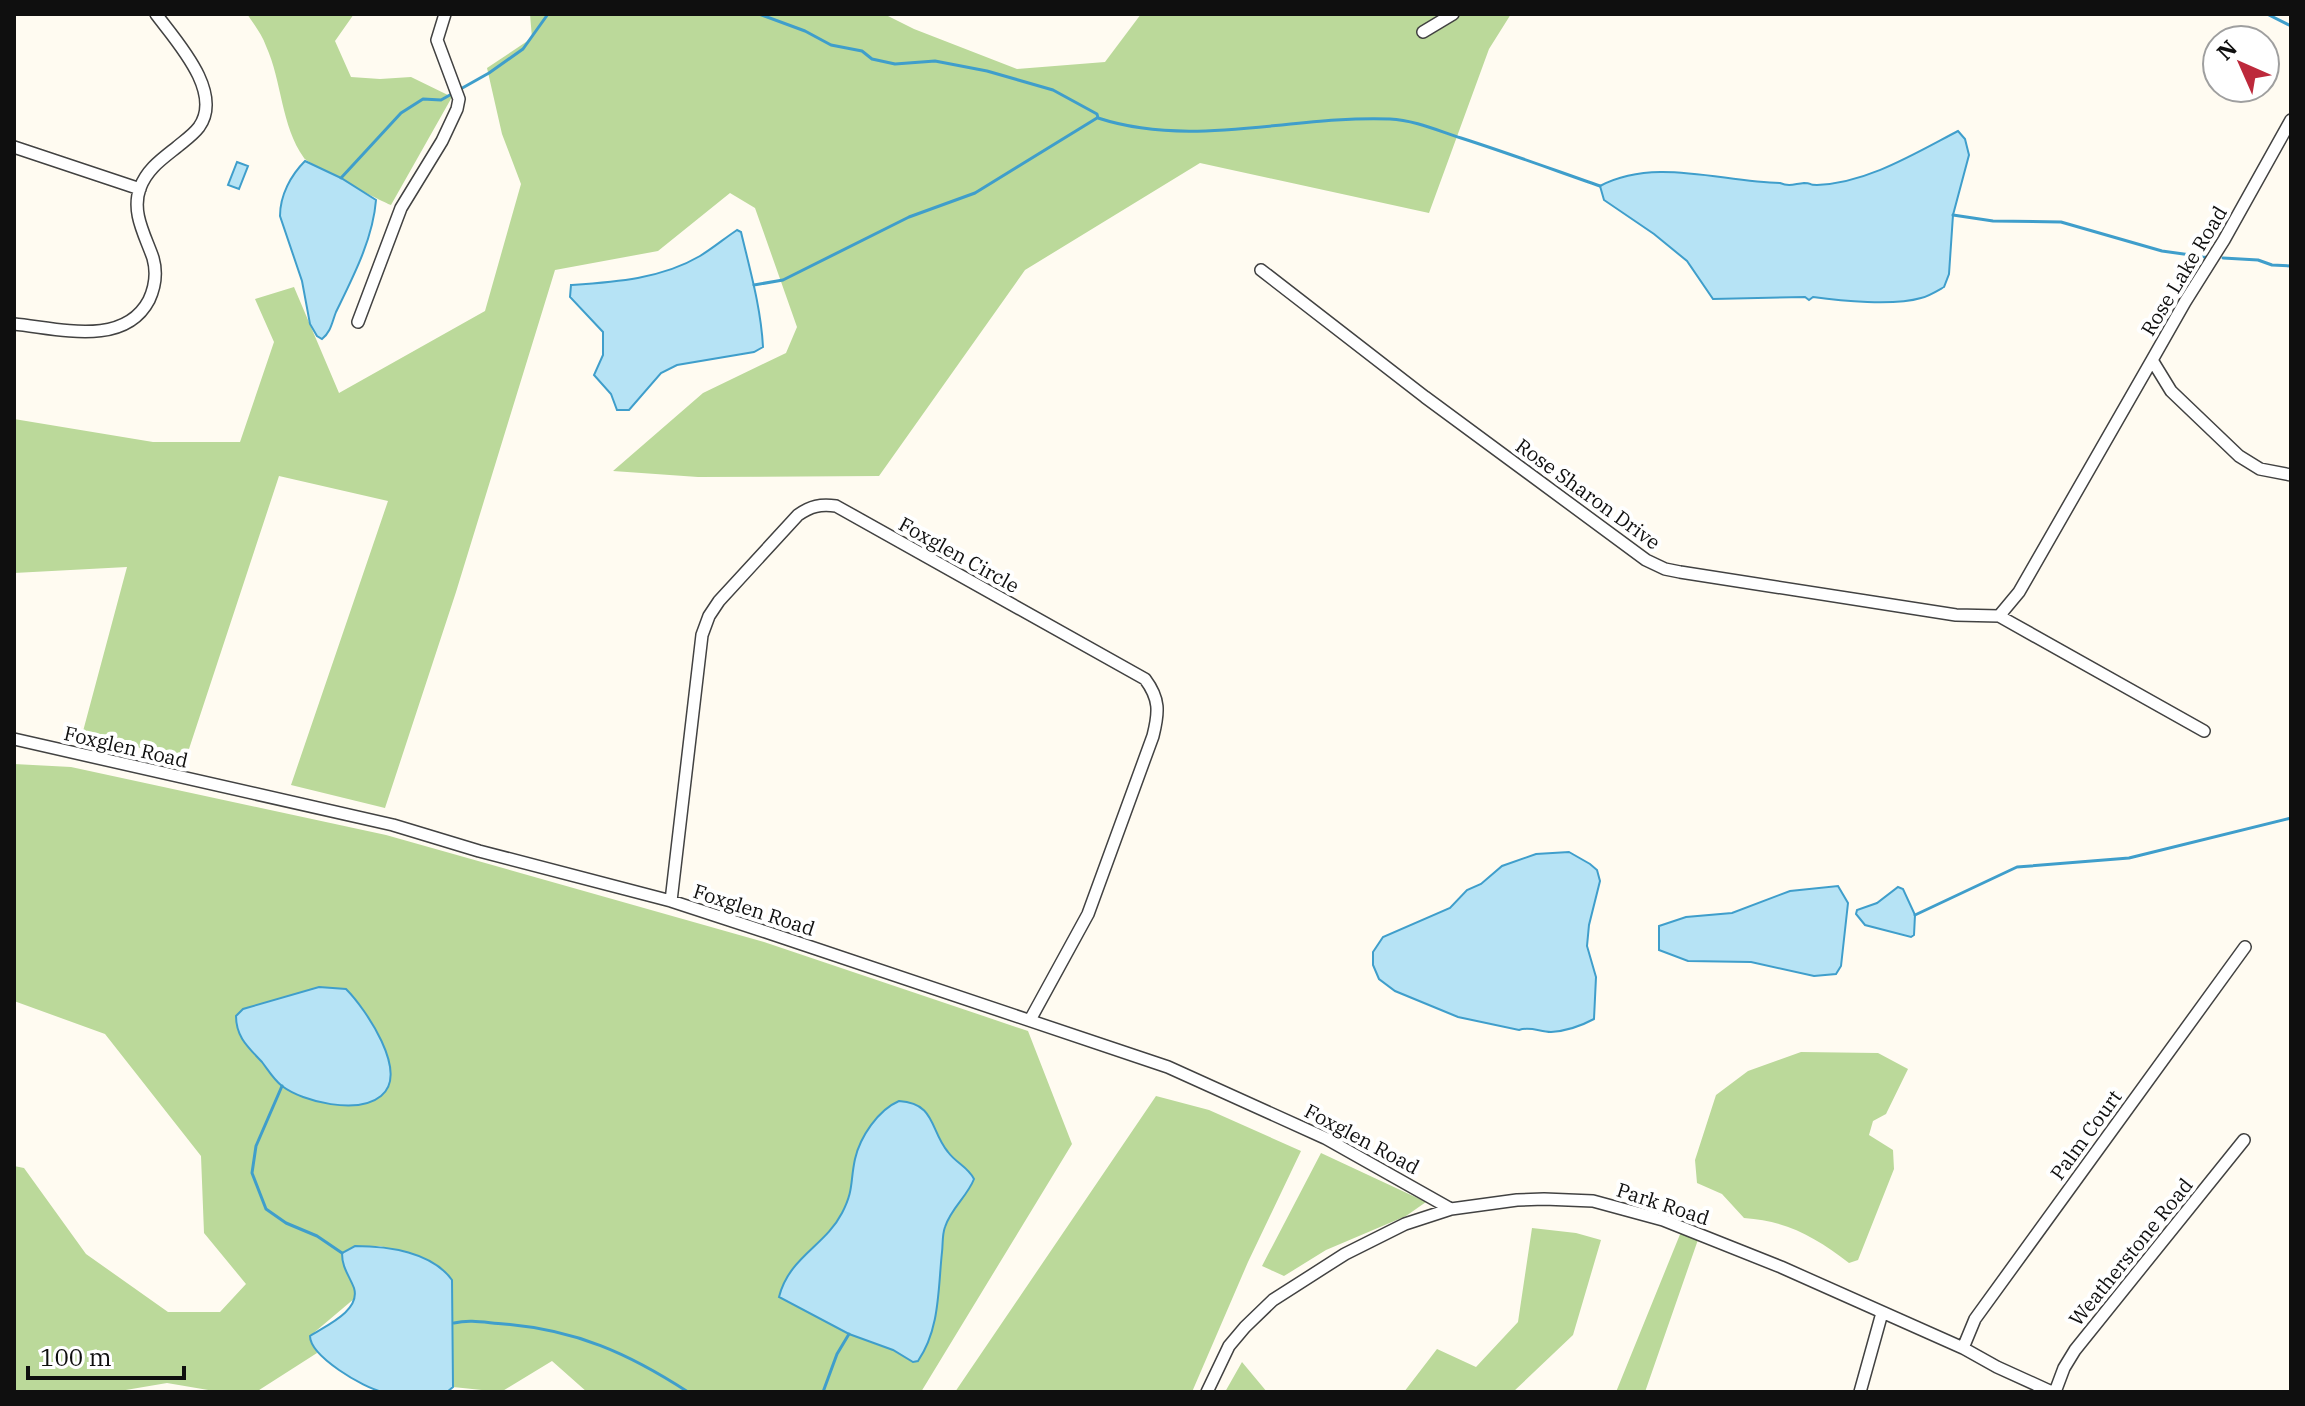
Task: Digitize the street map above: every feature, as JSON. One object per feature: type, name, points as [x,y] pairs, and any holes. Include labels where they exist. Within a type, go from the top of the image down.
[{"type":"street","points":[[14,324],[102,331],[122,326],[138,315],[150,298],[155,280],[154,263],[138,216],[140,189],[154,165],[202,124],[206,108],[201,78],[156,14]]},
{"type":"street","points":[[358,322],[401,208],[452,122],[459,99],[437,40],[445,14]]},
{"type":"street","points":[[1423,32],[1453,14]]},
{"type":"street","name":"Rose Lake Road","points":[[2291,120],[2152,360],[2171,391],[2239,456],[2260,469],[2291,475]]},
{"type":"street","points":[[14,147],[140,189]]},
{"type":"street","name":"Rose Sharon Drive","points":[[1261,270],[1425,397],[1646,560],[1665,569],[1726,579],[1956,615],[1999,616],[2204,731]]},
{"type":"street","points":[[1999,616],[2019,592],[2152,360]]},
{"type":"street","name":"Foxglen Circle","points":[[671,901],[702,635],[709,616],[719,601],[798,515],[809,507],[822,504],[836,506],[1145,679],[1155,693],[1158,705],[1153,736],[1088,914],[1030,1020]]},
{"type":"street","name":"Foxglen Road","points":[[14,739],[393,825],[479,851],[671,901],[1168,1067],[1325,1138],[1451,1209]]},
{"type":"street","name":"Palm Court","points":[[1963,1348],[1975,1319],[2245,947]]},
{"type":"street","name":"Weatherstone Road","points":[[2053,1392],[2075,1350],[2244,1140]]},
{"type":"street","name":"Park Road","points":[[1207,1392],[1229,1346],[1273,1300],[1345,1254],[1405,1224],[1451,1209],[1517,1200],[1593,1201],[1619,1206],[1741,1250],[1963,1348],[2053,1392]]},
{"type":"street","points":[[1860,1392],[1882,1313]]},
{"type":"green space","points":[[247,14],[354,14],[335,41],[351,77],[411,77],[452,97],[391,205],[304,158],[286,118],[266,46]]},
{"type":"green space","points":[[530,14],[884,14],[1017,69],[1105,62],[1141,14],[1511,14],[1489,49],[1429,213],[1200,163],[1025,270],[879,476],[698,477],[613,471],[703,393],[786,353],[797,327],[755,208],[730,193],[658,251],[555,270],[456,592],[385,808],[291,785],[388,501],[279,476],[186,758],[82,735],[127,567],[14,573],[14,419],[153,442],[240,442],[274,342],[255,299],[294,287],[339,393],[485,311],[521,184],[502,134],[487,68],[532,38]]},
{"type":"green space","points":[[14,764],[71,767],[386,835],[764,942],[1028,1031],[1072,1144],[921,1392],[587,1392],[552,1361],[501,1392],[453,1387],[452,1280],[429,1260],[380,1246],[355,1246],[355,1298],[310,1336],[317,1353],[256,1392],[220,1392],[167,1383],[114,1392],[14,1392],[14,1166],[24,1168],[86,1254],[168,1312],[220,1312],[246,1284],[204,1233],[201,1156],[105,1034],[14,1001]]},
{"type":"green space","points":[[1801,1052],[1878,1053],[1908,1069],[1886,1114],[1873,1121],[1869,1135],[1893,1150],[1894,1169],[1858,1260],[1849,1263],[1800,1232],[1774,1223],[1744,1218],[1722,1194],[1697,1183],[1695,1160],[1716,1095],[1748,1071]]},
{"type":"green space","points":[[1156,1096],[1209,1110],[1301,1151],[1248,1262],[1192,1392],[955,1392]]},
{"type":"green space","points":[[1321,1153],[1426,1202],[1406,1216],[1326,1250],[1284,1276],[1262,1266]]},
{"type":"green space","points":[[1683,1227],[1700,1234],[1645,1392],[1616,1392]]},
{"type":"green space","points":[[1532,1228],[1576,1233],[1601,1240],[1573,1335],[1513,1392],[1404,1392],[1437,1349],[1476,1367],[1518,1322]]},
{"type":"green space","points":[[1242,1362],[1267,1392],[1225,1392]]},
{"type":"water","points":[[1958,131],[1965,139],[1969,155],[1953,215],[1949,274],[1944,287],[1927,296],[1897,302],[1813,297],[1809,300],[1805,297],[1713,299],[1687,261],[1604,200],[1600,186],[1643,173],[1666,172],[1789,185],[1836,183],[1890,166]]},
{"type":"water","points":[[305,161],[341,178],[376,200],[371,229],[361,258],[329,330],[322,339],[310,324],[302,281],[280,216],[287,186]]},
{"type":"water","points":[[237,162],[248,166],[239,189],[228,185]]},
{"type":"water","points":[[737,230],[741,232],[755,289],[763,347],[754,352],[677,365],[661,373],[629,410],[617,410],[611,394],[594,375],[603,355],[603,332],[570,297],[571,285],[621,281],[670,270],[700,256]]},
{"type":"water","points":[[1569,852],[1597,870],[1600,881],[1587,946],[1596,977],[1594,1019],[1557,1031],[1519,1030],[1458,1017],[1395,991],[1379,979],[1373,965],[1373,952],[1383,937],[1450,908],[1467,890],[1481,884],[1502,866],[1536,854]]},
{"type":"water","points":[[1838,886],[1848,903],[1841,966],[1836,974],[1814,976],[1751,962],[1688,961],[1659,950],[1659,926],[1686,917],[1732,913],[1790,891]]},
{"type":"water","points":[[1898,887],[1903,889],[1915,915],[1914,935],[1911,937],[1865,925],[1856,914],[1857,910],[1877,903]]},
{"type":"water","points":[[319,987],[346,989],[364,1010],[382,1041],[388,1057],[389,1086],[371,1102],[331,1104],[291,1092],[276,1081],[241,1036],[236,1016],[243,1009]]},
{"type":"water","points":[[899,1101],[911,1103],[926,1112],[942,1144],[974,1179],[945,1227],[934,1322],[925,1349],[918,1361],[913,1362],[893,1350],[849,1334],[779,1297],[791,1272],[842,1213],[850,1192],[857,1151],[866,1133],[884,1111]]},
{"type":"water","points":[[355,1246],[408,1252],[433,1263],[452,1280],[453,1387],[447,1392],[399,1394],[374,1389],[339,1370],[312,1344],[310,1336],[340,1317],[352,1304],[354,1288],[344,1267],[342,1253]]},
{"type":"waterway","points":[[341,178],[401,113],[423,99],[441,100],[489,73],[523,49],[548,14]]},
{"type":"waterway","points":[[759,14],[805,31],[831,45],[862,51],[872,59],[895,64],[935,61],[987,71],[1053,90],[1097,114],[1098,118],[1134,127],[1207,131],[1354,119],[1399,120],[1435,129],[1600,186]]},
{"type":"waterway","points":[[2267,14],[2291,26]]},
{"type":"waterway","points":[[754,285],[783,280],[909,217],[975,193],[1097,118]]},
{"type":"waterway","points":[[1953,215],[1993,221],[2061,222],[2162,251],[2205,257]]},
{"type":"waterway","points":[[2223,258],[2291,266]]},
{"type":"waterway","points":[[1915,915],[2017,867],[2129,858],[2291,818]]},
{"type":"waterway","points":[[282,1086],[256,1146],[252,1173],[266,1209],[342,1253]]},
{"type":"waterway","points":[[454,1323],[473,1321],[530,1327],[578,1338],[622,1355],[688,1392]]},
{"type":"waterway","points":[[823,1392],[837,1354],[849,1334]]}]
